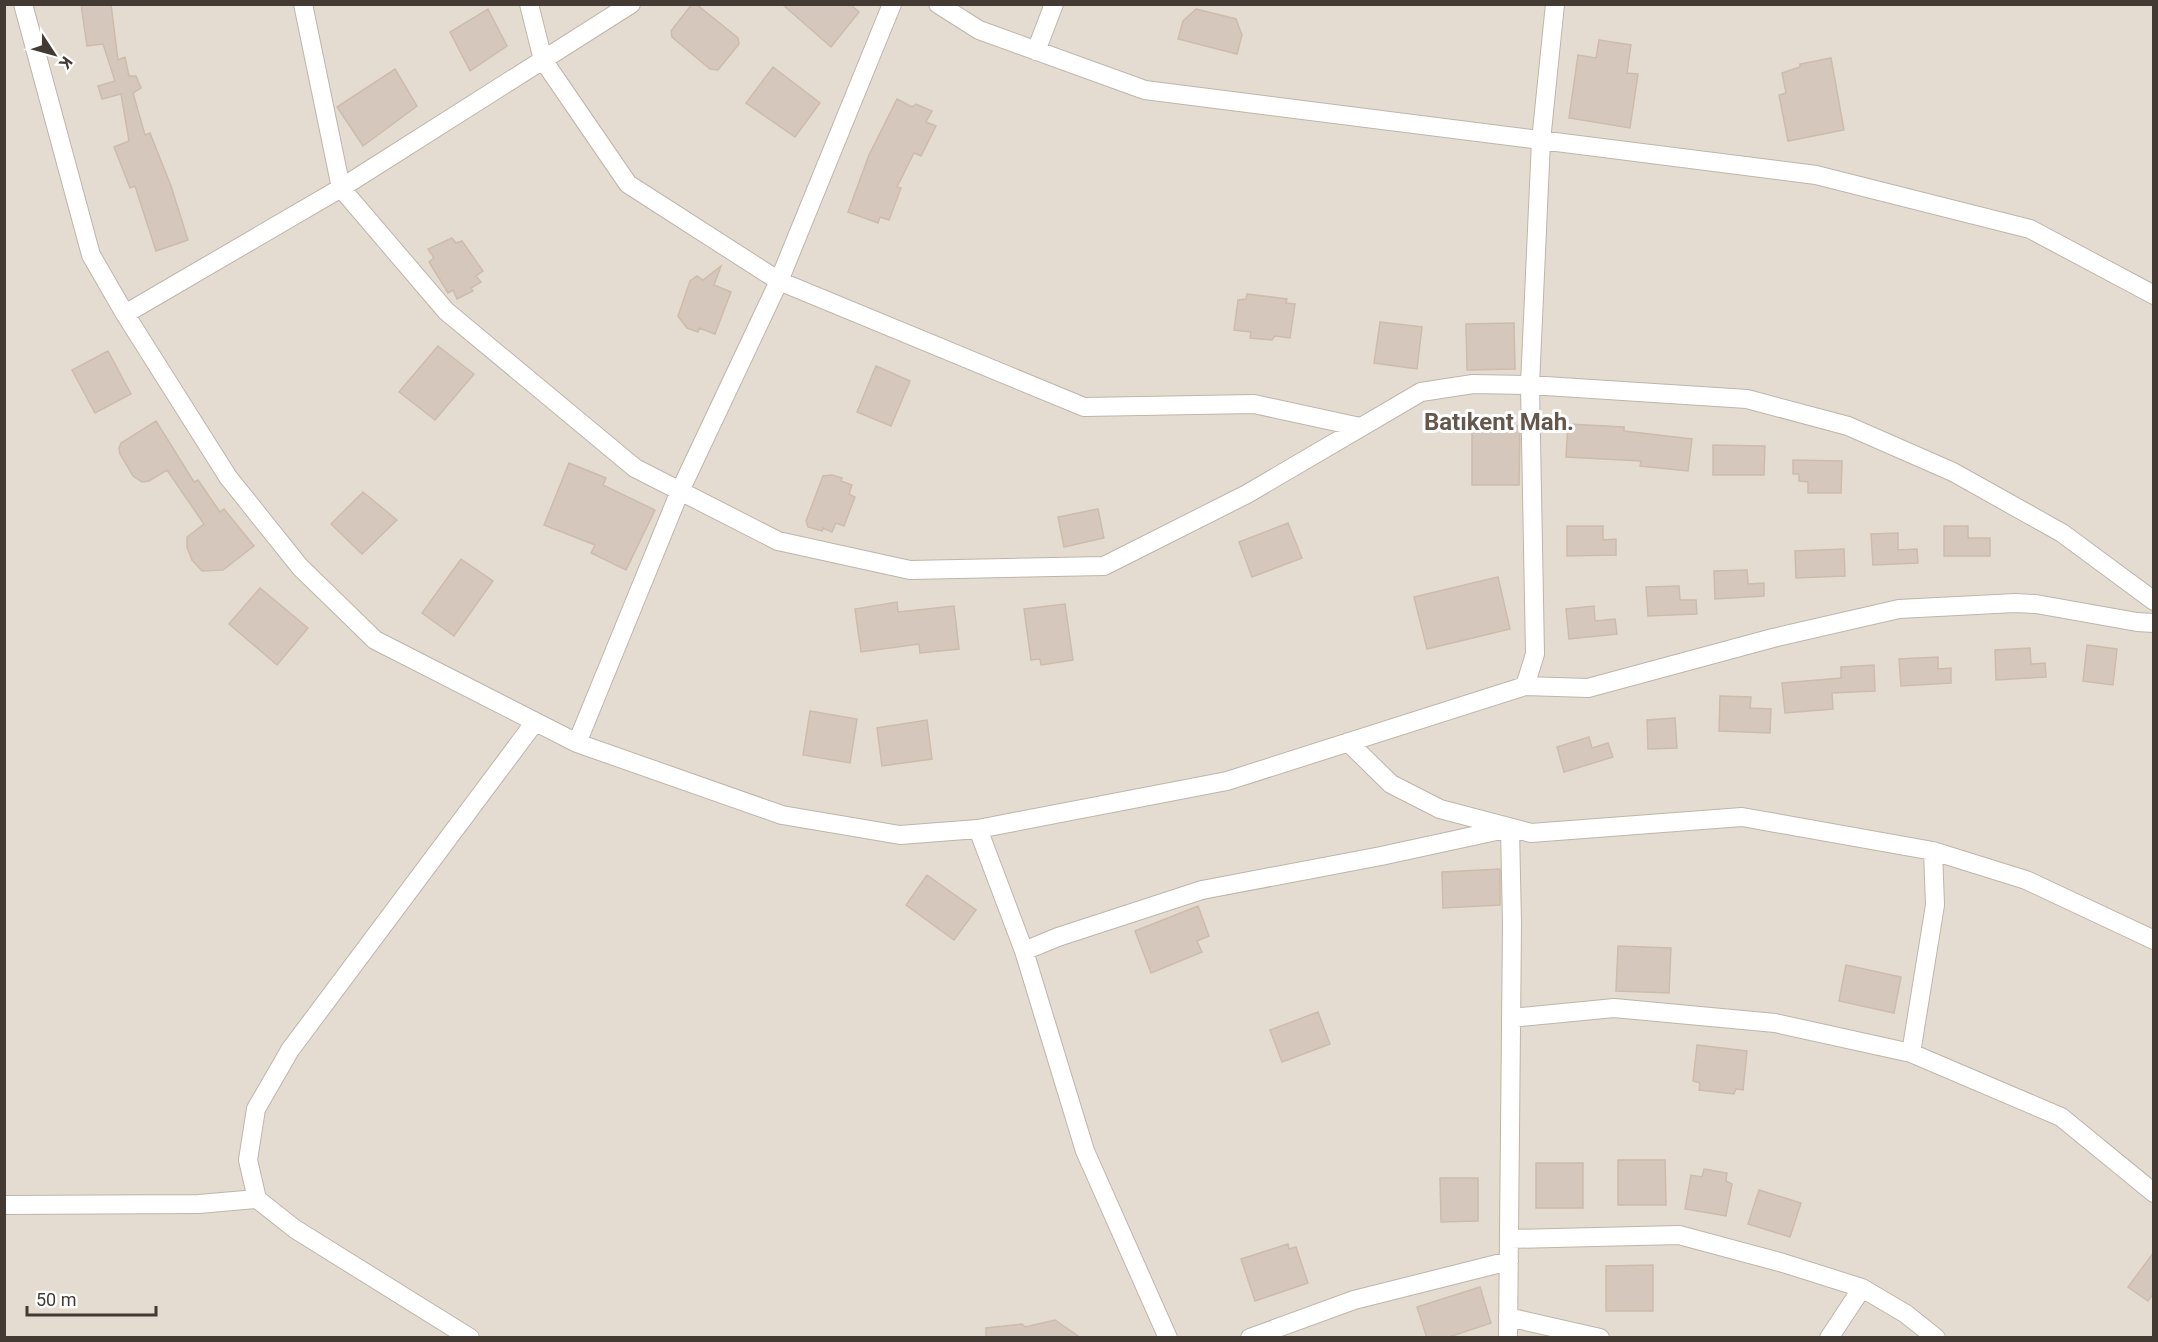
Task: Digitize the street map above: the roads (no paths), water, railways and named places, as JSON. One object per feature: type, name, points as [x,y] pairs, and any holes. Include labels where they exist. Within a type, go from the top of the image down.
[{"type":"street","points":[[23,4],[91,255],[125,314],[228,477],[300,567],[375,640],[577,743],[782,815],[900,835],[978,829],[1227,781],[1525,686],[1588,688],[1773,638],[1899,609],[2036,604],[2154,623]]},
{"type":"street","points":[[303,4],[341,188],[446,311],[635,468],[778,541],[910,570],[1104,566],[1247,494],[1421,392],[1473,384],[1530,385],[1747,399],[1848,426],[1953,472],[2062,532],[2154,601]]},
{"type":"street","points":[[529,4],[543,60],[628,184],[779,281],[1084,407],[1254,404],[1360,427]]},
{"type":"street","points":[[125,314],[341,188],[631,4]]},
{"type":"street","points":[[577,743],[680,491],[779,281],[892,4]]},
{"type":"street","points":[[938,4],[979,30],[1145,90],[1816,175],[2030,229],[2154,295]]},
{"type":"street","points":[[1036,51],[1054,4]]},
{"type":"street","points":[[1525,686],[1535,654],[1530,385],[1541,141],[1555,4]]},
{"type":"street","points":[[470,1338],[296,1229],[257,1198],[248,1160],[256,1109],[290,1050],[535,722]]},
{"type":"street","points":[[1348,742],[1391,784],[1440,809],[1510,828],[1531,833],[1742,817],[1933,852],[2026,880],[2154,940]]},
{"type":"street","points":[[1023,951],[1058,937],[1202,890],[1510,828]]},
{"type":"street","points":[[1508,1338],[1510,828]]},
{"type":"street","points":[[978,829],[1023,951],[1085,1151],[1168,1338]]},
{"type":"street","points":[[1911,1053],[1935,905],[1933,852]]},
{"type":"street","points":[[1511,1018],[1614,1008],[1775,1023],[1911,1053],[2061,1117],[2154,1193]]},
{"type":"street","points":[[4,1205],[199,1204],[257,1198]]},
{"type":"street","points":[[1510,1239],[1679,1235],[1783,1263],[1862,1288],[1906,1314],[1936,1338]]},
{"type":"street","points":[[1250,1338],[1354,1300],[1509,1262]]},
{"type":"street","points":[[1829,1338],[1862,1288]]},
{"type":"street","points":[[1508,1317],[1600,1338]]},
{"type":"district","name":"Batıkent Mah.","points":[[1499,422]]}]
